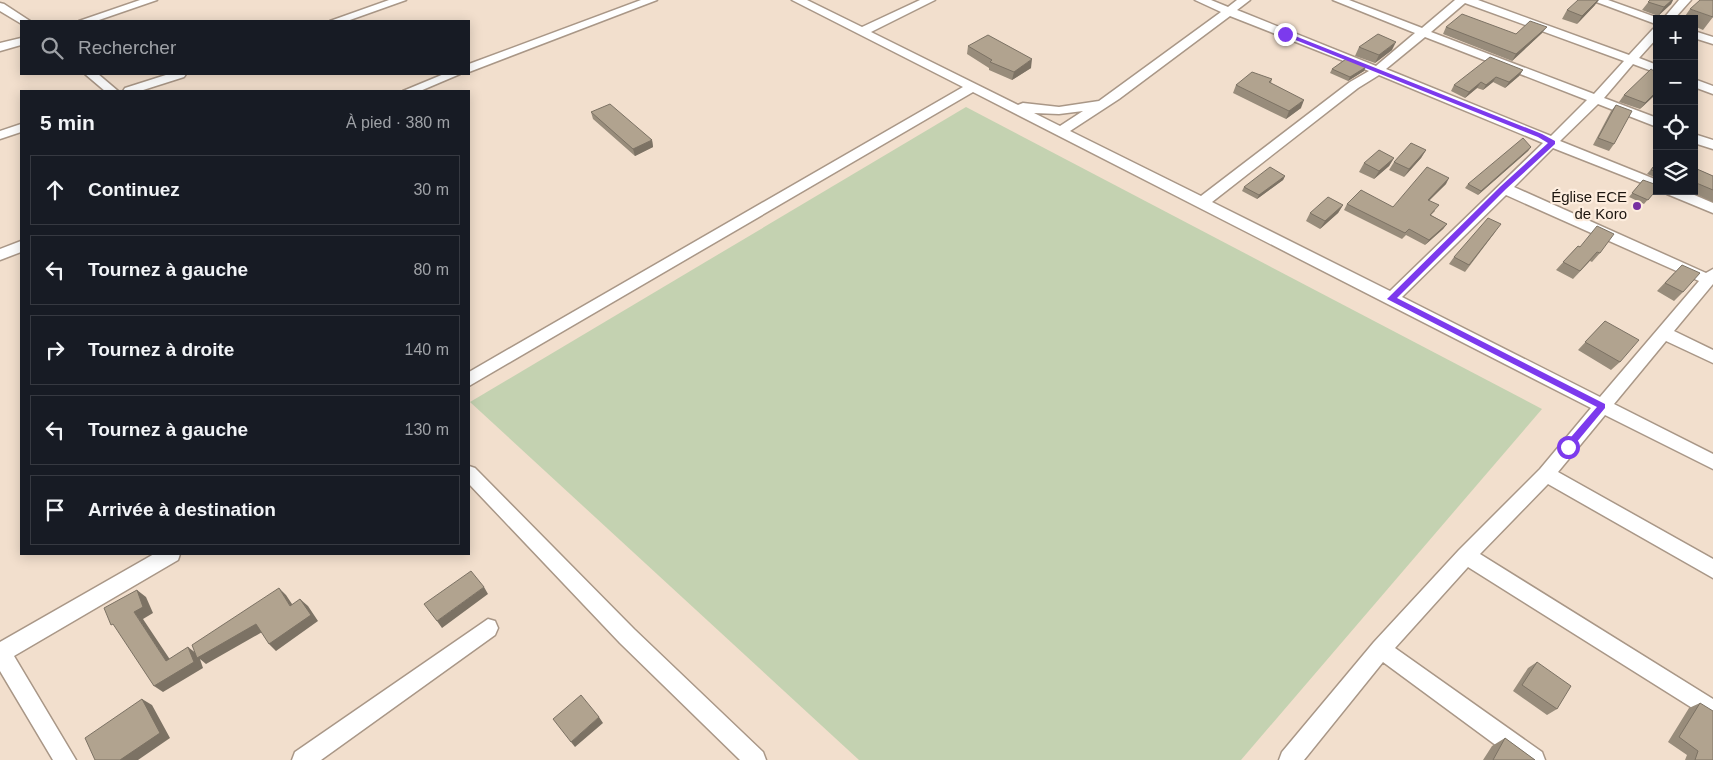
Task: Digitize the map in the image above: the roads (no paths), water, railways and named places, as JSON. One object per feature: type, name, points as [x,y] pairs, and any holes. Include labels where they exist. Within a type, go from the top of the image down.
[{"type":"street","points":[[88,20],[151,0]]},
{"type":"street","points":[[339,20],[400,0]]},
{"type":"street","points":[[470,68],[651,0]]},
{"type":"street","points":[[798,0],[1008,104],[1713,462]]},
{"type":"street","points":[[861,32],[929,0]]},
{"type":"street","points":[[1201,0],[1540,135],[1653,183]]},
{"type":"street","points":[[1061,131],[1115,96],[1244,0]]},
{"type":"street","points":[[1339,0],[1653,121]]},
{"type":"street","points":[[1202,202],[1354,85],[1377,71],[1425,33],[1462,0]]},
{"type":"street","points":[[1468,0],[1653,67]]},
{"type":"street","points":[[1596,0],[1653,20]]},
{"type":"street","points":[[1672,15],[1685,0]]},
{"type":"street","points":[[0,6],[22,20]]},
{"type":"street","points":[[1391,299],[1503,188],[1596,100],[1653,35]]},
{"type":"street","points":[[1698,35],[1713,41]]},
{"type":"street","points":[[0,47],[20,41]]},
{"type":"street","points":[[92,75],[111,90]]},
{"type":"street","points":[[132,90],[177,75]]},
{"type":"street","points":[[412,90],[451,75]]},
{"type":"street","points":[[1698,84],[1713,90]]},
{"type":"street","points":[[470,379],[972,87]]},
{"type":"street","points":[[933,110],[973,100],[1039,110],[1066,110],[1089,106],[1115,96]]},
{"type":"street","points":[[0,135],[20,128]]},
{"type":"street","points":[[1698,139],[1713,145]]},
{"type":"street","points":[[1290,760],[1380,648],[1546,474],[1663,333],[1712,278],[1503,188]]},
{"type":"street","points":[[1682,195],[1713,208]]},
{"type":"street","points":[[0,255],[20,246]]},
{"type":"street","points":[[1663,333],[1713,357]]},
{"type":"street","points":[[470,474],[627,636],[755,760]]},
{"type":"street","points":[[1546,474],[1713,569]]},
{"type":"street","points":[[65,760],[0,653],[169,555]]},
{"type":"street","points":[[1466,556],[1713,711]]},
{"type":"street","points":[[303,760],[488,628]]},
{"type":"street","points":[[1380,648],[1534,760]]},
{"type":"place","name":"Église ECE de Koro","points":[[1637,206]]}]
